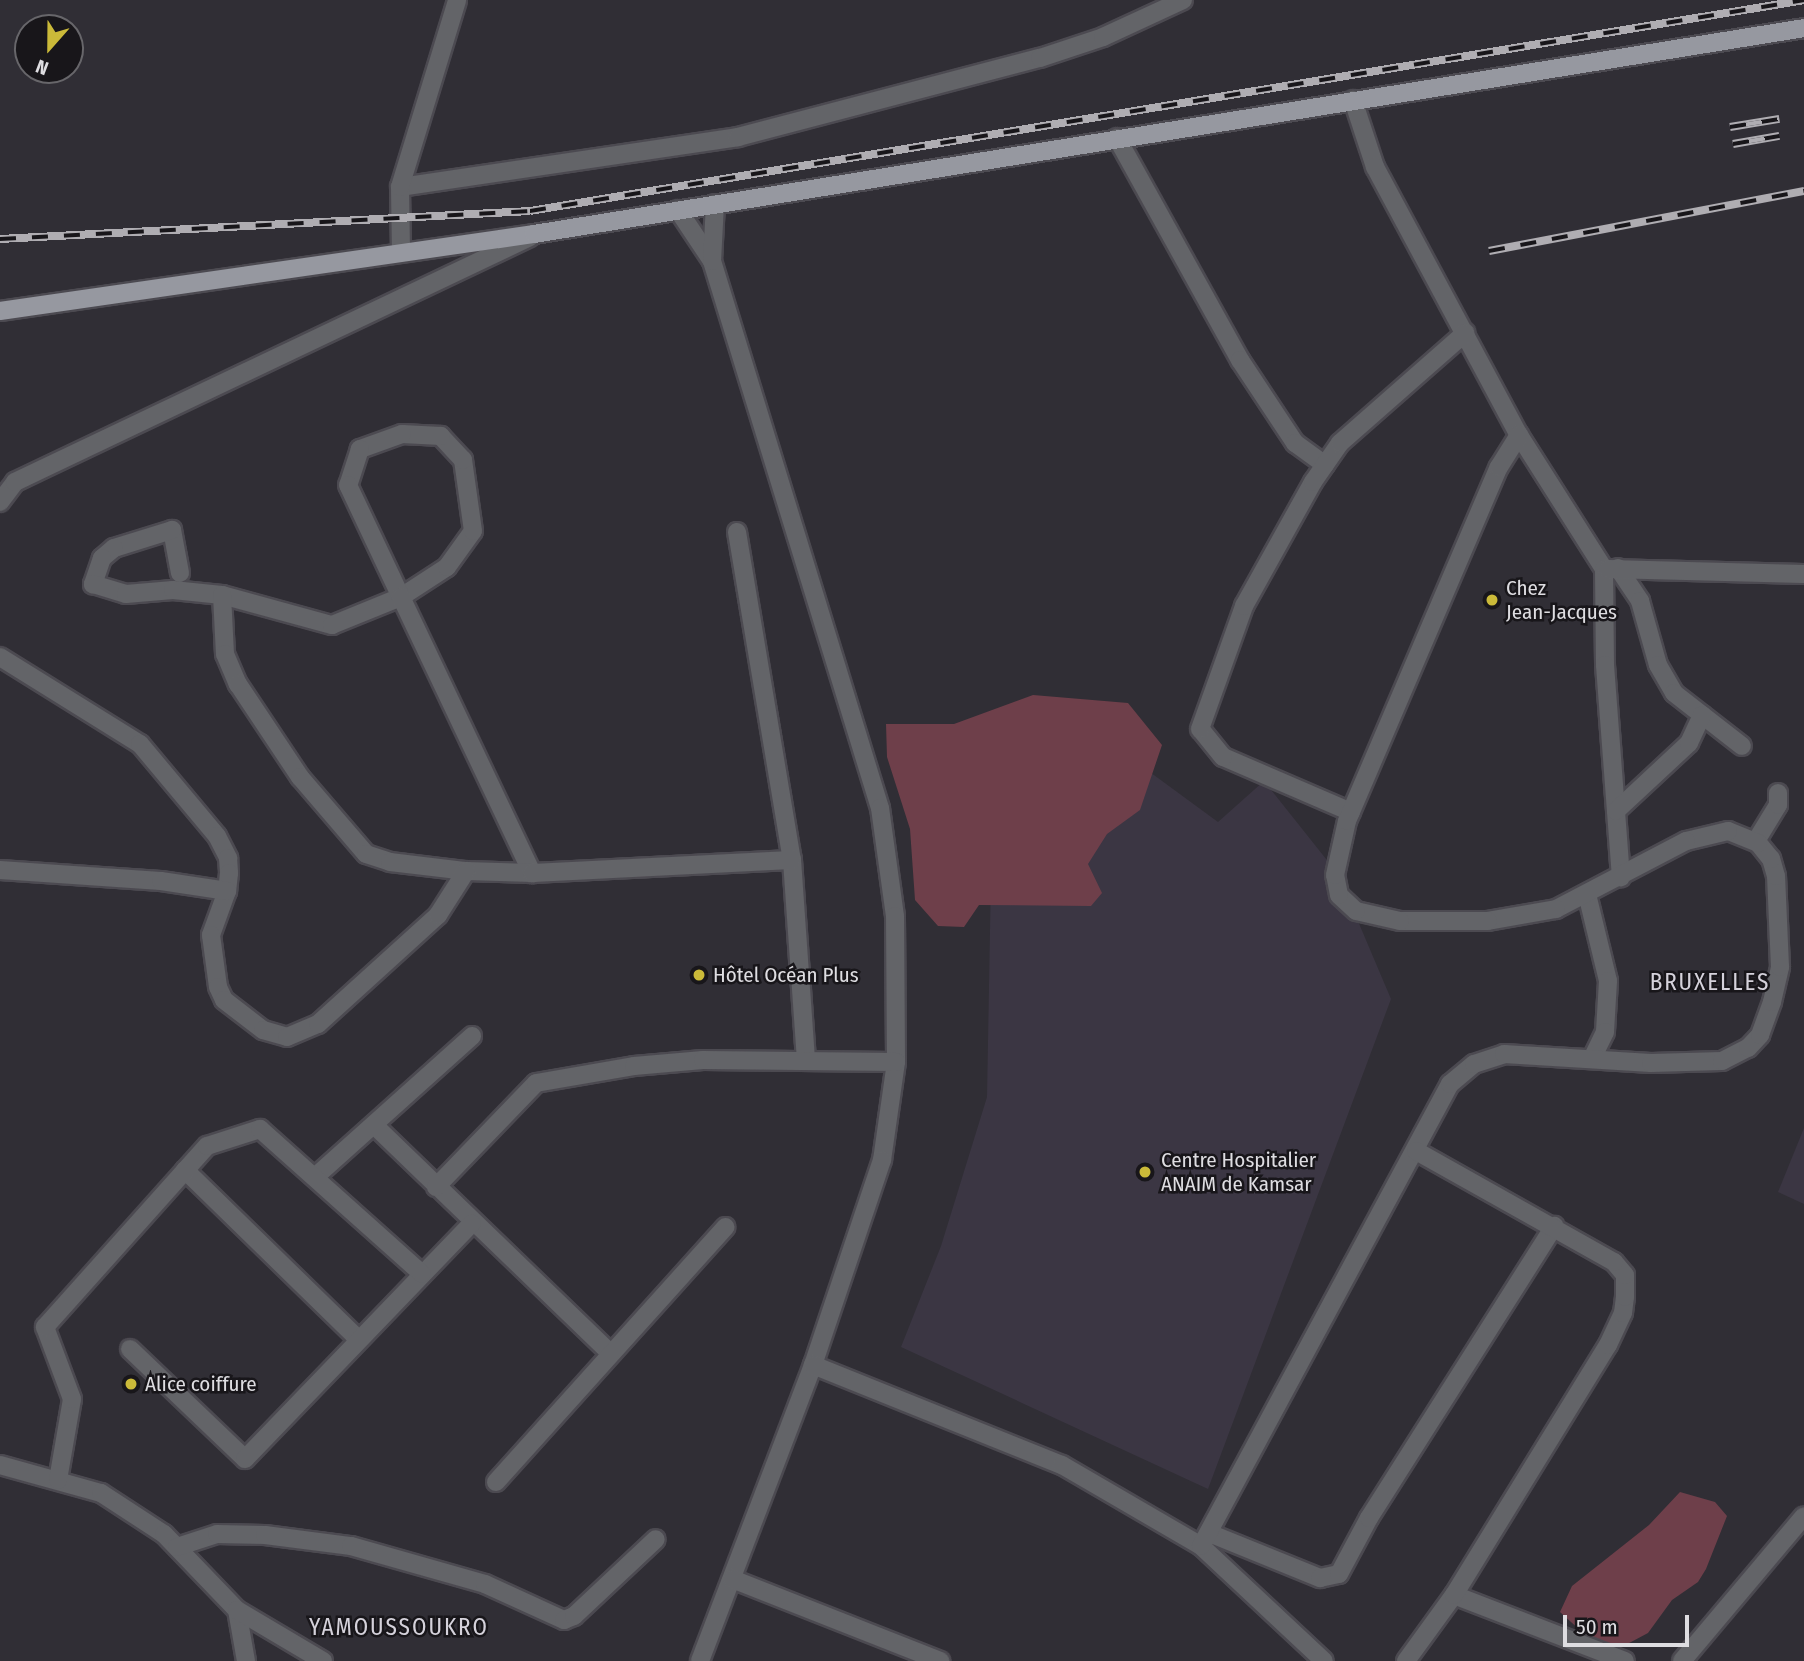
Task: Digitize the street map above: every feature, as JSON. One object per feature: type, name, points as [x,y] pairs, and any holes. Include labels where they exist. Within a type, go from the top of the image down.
[{"type":"main road","points":[[0,311],[534,234],[1804,28]]},
{"type":"street","points":[[401,252],[400,187],[457,0]]},
{"type":"street","points":[[400,187],[738,136],[1040,58],[1103,37],[1183,0]]},
{"type":"street","points":[[1353,100],[1375,167],[1519,435],[1611,568],[1640,601],[1658,665],[1674,693],[1742,747]]},
{"type":"street","points":[[1117,138],[1240,360],[1295,443],[1325,465]]},
{"type":"street","points":[[712,261],[715,204]]},
{"type":"street","points":[[678,210],[712,261],[880,808],[895,916],[896,1062],[882,1160],[813,1365],[700,1661]]},
{"type":"street","points":[[0,502],[7,479],[534,234]]},
{"type":"street","points":[[1351,811],[1223,757],[1200,729],[1244,606],[1266,561],[1325,465],[1340,443],[1384,401],[1426,370],[1465,333]]},
{"type":"street","points":[[180,573],[172,530],[114,548],[102,558],[93,584],[126,594],[173,590],[222,595],[332,625],[401,597],[447,567],[473,531],[463,460],[442,436],[402,434],[360,449],[348,485],[401,597],[532,873]]},
{"type":"street","points":[[1205,1539],[1416,1152],[1450,1084],[1474,1065],[1504,1054],[1705,1064],[1748,1048],[1760,1035],[1780,967],[1781,916],[1771,859],[1756,841],[1728,831],[1709,833],[1556,909],[1488,921],[1400,921],[1356,911],[1339,895],[1335,875],[1351,811],[1409,671],[1459,570],[1499,467],[1519,435]]},
{"type":"street","points":[[737,532],[792,860],[806,1058]]},
{"type":"street","points":[[1611,568],[1804,574]]},
{"type":"street","points":[[1611,568],[1616,811],[1621,877]]},
{"type":"street","points":[[222,595],[225,654],[238,684],[300,778],[366,853],[390,862],[466,871],[532,873],[792,860]]},
{"type":"street","points":[[0,657],[139,744],[217,836],[228,859],[228,891],[211,935],[218,987],[242,1016],[286,1037],[317,1024],[438,915],[466,871]]},
{"type":"street","points":[[1616,811],[1689,743],[1702,715]]},
{"type":"street","points":[[1756,841],[1778,805],[1778,793]]},
{"type":"street","points":[[0,870],[161,881],[228,891]]},
{"type":"street","points":[[1587,894],[1608,981],[1605,1032],[1593,1057]]},
{"type":"street","points":[[315,1177],[472,1035]]},
{"type":"street","points":[[436,1187],[536,1083],[634,1066],[806,1058],[896,1062]]},
{"type":"street","points":[[374,1125],[472,1223],[610,1353]]},
{"type":"street","points":[[58,1480],[72,1399],[45,1327],[207,1146],[260,1129],[422,1274]]},
{"type":"street","points":[[1406,1661],[1454,1595],[1623,1313],[1625,1275],[1614,1262],[1554,1226],[1416,1152]]},
{"type":"street","points":[[185,1170],[359,1340]]},
{"type":"street","points":[[130,1349],[245,1460],[472,1223]]},
{"type":"street","points":[[813,1365],[1062,1465],[1205,1539],[1320,1578],[1339,1574],[1369,1518],[1554,1226]]},
{"type":"street","points":[[496,1482],[726,1227]]},
{"type":"street","points":[[0,1465],[101,1493],[177,1546],[237,1610],[323,1661]]},
{"type":"street","points":[[1682,1661],[1804,1516]]},
{"type":"street","points":[[177,1546],[217,1534],[351,1546],[485,1584],[564,1619],[580,1610],[656,1539]]},
{"type":"street","points":[[1205,1539],[1324,1661]]},
{"type":"street","points":[[732,1579],[940,1661]]},
{"type":"street","points":[[1454,1595],[1625,1661]]},
{"type":"street","points":[[237,1610],[246,1661]]},
{"type":"shaded area","points":[[1033,695],[1128,703],[1162,745],[1140,810],[1107,834],[1088,864],[1102,893],[1091,906],[979,905],[964,927],[938,926],[915,900],[910,829],[887,757],[886,724],[954,724]]},
{"type":"shaded area","name":"Centre Hospitalier ANAIM de Kamsar","points":[[1128,756],[1218,822],[1264,781],[1338,874],[1391,999],[1208,1489],[901,1347],[941,1246],[987,1097],[991,875]]},
{"type":"shaded area","points":[[1804,1128],[1804,1204],[1778,1192]]},
{"type":"shaded area","points":[[1680,1492],[1715,1502],[1727,1516],[1706,1569],[1698,1582],[1672,1600],[1648,1633],[1616,1650],[1593,1642],[1560,1612],[1572,1586],[1649,1525]]},
{"type":"railway","points":[[0,239],[530,211],[1804,0]]},
{"type":"railway","points":[[1730,127],[1779,119]]},
{"type":"railway","points":[[1733,144],[1779,136]]},
{"type":"railway","points":[[1489,251],[1804,191]]},
{"type":"place","name":"Chez Jean-Jacques","points":[[1492,600]]},
{"type":"place","name":"Hôtel Océan Plus","points":[[699,975]]},
{"type":"place","name":"Centre Hospitalier ANAIM de Kamsar","points":[[1145,1172]]},
{"type":"place","name":"Alice coiffure","points":[[131,1384]]},
{"type":"district","name":"BRUXELLES","points":[[1710,982]]},
{"type":"district","name":"YAMOUSSOUKRO","points":[[399,1627]]}]
